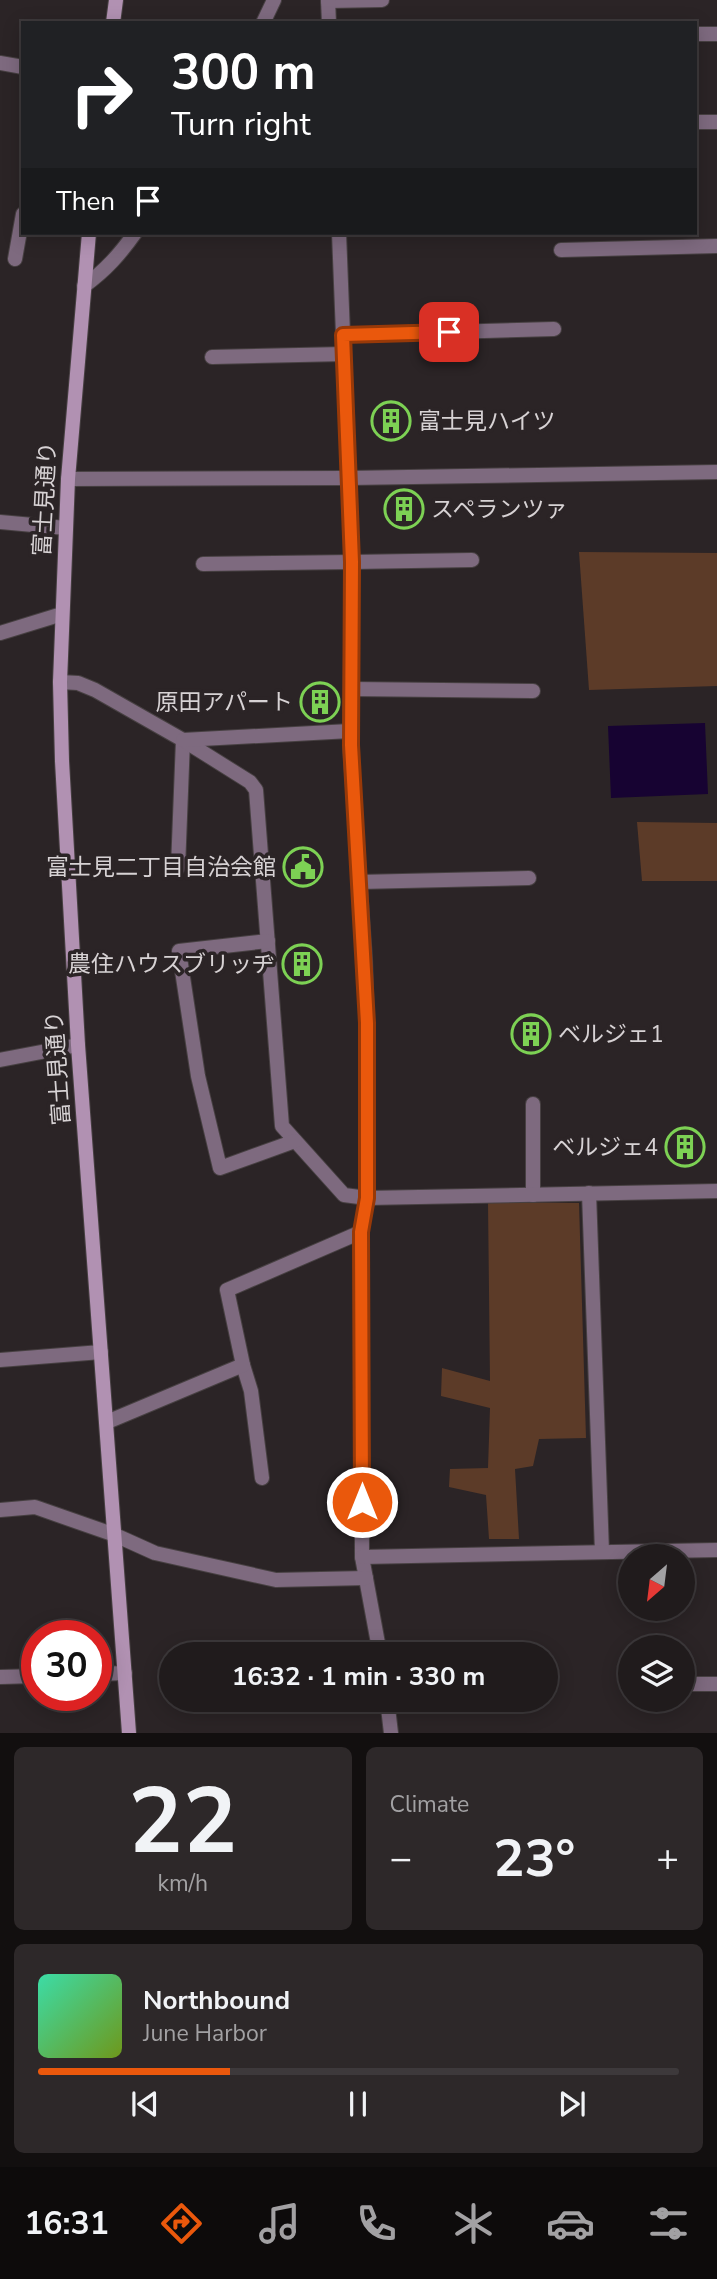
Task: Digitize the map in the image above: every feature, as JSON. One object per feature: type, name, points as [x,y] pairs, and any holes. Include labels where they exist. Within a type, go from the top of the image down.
[{"type":"street","points":[[113,21],[116,0]]},
{"type":"street","points":[[264,21],[274,0]]},
{"type":"street","points":[[329,21],[328,0],[382,0]]},
{"type":"street","points":[[697,34],[717,34]]},
{"type":"street","points":[[0,63],[21,67]]},
{"type":"street","points":[[697,122],[717,122]]},
{"type":"street","points":[[15,259],[21,225]]},
{"type":"street","name":"富士見通り","points":[[89,235],[68,479],[60,682],[62,775],[129,1733]]},
{"type":"street","points":[[84,286],[106,270],[134,235]]},
{"type":"street","points":[[339,235],[352,562],[350,732],[367,1023],[367,1198],[361,1232],[362,1556],[378,1642]]},
{"type":"street","points":[[561,250],[717,246]]},
{"type":"street","points":[[343,335],[554,329]]},
{"type":"street","points":[[212,357],[344,354]]},
{"type":"street","points":[[68,479],[717,472]]},
{"type":"street","points":[[0,522],[66,528]]},
{"type":"street","points":[[203,564],[472,560]]},
{"type":"street","points":[[0,633],[62,614]]},
{"type":"street","points":[[60,682],[78,683],[95,690],[183,740],[250,782],[256,790],[282,1126],[344,1195],[367,1198],[717,1191]]},
{"type":"street","points":[[351,689],[533,691]]},
{"type":"street","points":[[183,740],[350,732]]},
{"type":"street","points":[[178,868],[183,740]]},
{"type":"street","points":[[359,882],[529,878]]},
{"type":"street","points":[[268,941],[179,951],[198,1076],[220,1168],[295,1141]]},
{"type":"street","points":[[0,1060],[79,1045]]},
{"type":"street","points":[[533,1104],[533,1195]]},
{"type":"street","points":[[589,1194],[601,1552]]},
{"type":"street","points":[[262,1478],[251,1391],[228,1290],[361,1232]]},
{"type":"street","points":[[0,1360],[101,1352]]},
{"type":"street","points":[[107,1422],[243,1365]]},
{"type":"street","points":[[0,1510],[35,1507],[115,1535],[155,1553],[276,1580],[366,1578]]},
{"type":"street","points":[[362,1556],[717,1550]]},
{"type":"street","points":[[112,1673],[125,1673]]},
{"type":"street","points":[[0,1677],[21,1676]]},
{"type":"street","points":[[695,1684],[717,1684]]},
{"type":"street","points":[[389,1712],[391,1733]]},
{"type":"shaded area","points":[[579,552],[717,553],[717,686],[589,690]]},
{"type":"shaded area","points":[[705,723],[708,794],[611,798],[608,726]]},
{"type":"shaded area","points":[[637,822],[717,823],[717,881],[642,881]]},
{"type":"shaded area","points":[[488,1202],[579,1203],[586,1438],[539,1439],[533,1466],[515,1469],[519,1539],[489,1539],[486,1495],[449,1487],[450,1469],[488,1468],[490,1408],[441,1396],[442,1368],[490,1381]]},
{"type":"place","name":"富士見ハイツ","points":[[391,421]]},
{"type":"place","name":"スペランツァ","points":[[404,509]]},
{"type":"place","name":"原田アパート","points":[[320,702]]},
{"type":"place","name":"富士見二丁目自治会館","points":[[303,867]]},
{"type":"place","name":"農住ハウスブリッヂ","points":[[302,964]]},
{"type":"place","name":"ベルジェ1","points":[[531,1034]]},
{"type":"place","name":"ベルジェ4","points":[[685,1147]]},
{"type":"route","points":[[362,1502],[361,1232],[367,1198],[367,1023],[351,745],[352,562],[343,335],[449,332]]}]
